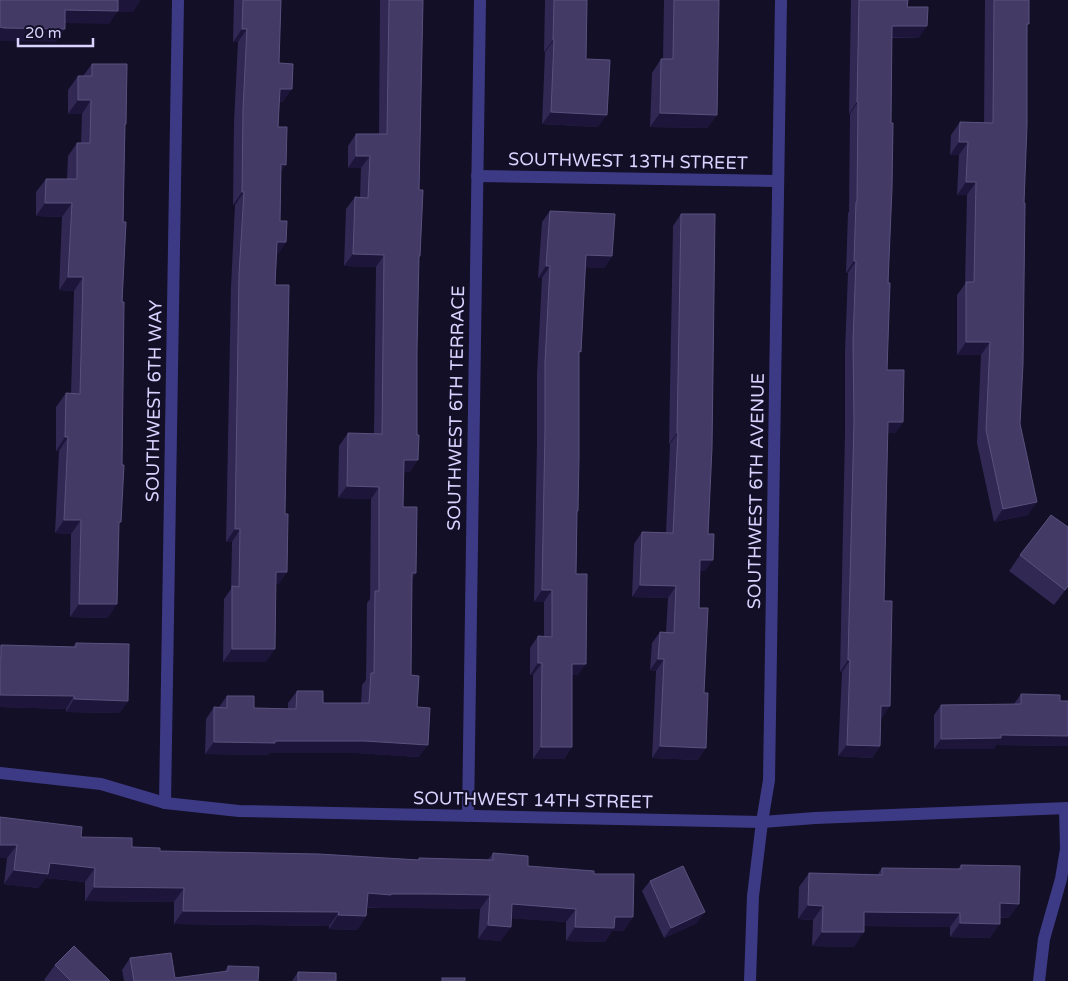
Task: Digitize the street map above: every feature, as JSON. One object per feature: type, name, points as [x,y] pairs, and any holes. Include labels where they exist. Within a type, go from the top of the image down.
[{"type":"street","name":"SOUTHWEST 6TH WAY","points":[[165,803],[178,0]]},
{"type":"street","name":"SOUTHWEST 6TH TERRACE","points":[[468,816],[480,0]]},
{"type":"street","name":"SOUTHWEST 6TH AVENUE","points":[[750,981],[753,896],[769,780],[781,0]]},
{"type":"street","name":"SOUTHWEST 13TH STREET","points":[[477,176],[778,181]]},
{"type":"street","name":"SOUTHWEST 14TH STREET","points":[[0,772],[101,784],[165,803],[239,811],[762,822],[815,818],[1067,809]]},
{"type":"street","points":[[1039,981],[1044,939],[1061,879],[1066,849],[1067,809]]},
{"type":"building","points":[[0,0],[118,0],[118,11],[65,10],[65,29],[4,28],[0,27]]},
{"type":"building","points":[[243,0],[281,0],[279,63],[293,64],[292,89],[280,89],[278,127],[287,127],[286,165],[281,164],[280,221],[287,221],[286,242],[277,242],[275,285],[289,285],[285,514],[288,514],[287,572],[276,572],[275,649],[232,649],[232,586],[239,587],[240,529],[235,529],[239,274],[244,192],[242,192],[243,109],[247,29],[242,29]]},
{"type":"building","points":[[389,0],[423,0],[419,190],[423,190],[419,256],[417,349],[417,435],[419,435],[418,460],[404,460],[403,507],[417,507],[416,573],[412,573],[411,675],[419,676],[417,707],[430,708],[428,745],[365,741],[214,742],[214,707],[227,708],[227,696],[254,696],[254,708],[296,709],[297,691],[323,691],[323,703],[369,703],[371,673],[374,673],[375,591],[379,591],[379,487],[347,486],[348,433],[382,434],[384,255],[353,254],[355,197],[368,198],[370,156],[356,156],[356,134],[387,134]]},
{"type":"building","points":[[554,0],[587,0],[586,59],[610,60],[607,115],[551,112]]},
{"type":"building","points":[[674,0],[719,0],[717,115],[660,113],[661,59],[673,59]]},
{"type":"building","points":[[859,0],[908,0],[907,7],[928,7],[927,26],[892,26],[891,123],[893,123],[887,370],[904,370],[903,422],[888,422],[884,601],[892,601],[890,706],[881,706],[880,746],[847,745],[854,422],[853,341],[856,261],[854,261],[857,202]]},
{"type":"building","points":[[994,0],[1029,0],[1024,203],[1023,364],[1020,424],[1037,502],[1003,509],[986,430],[990,342],[966,342],[966,282],[974,282],[976,182],[966,182],[968,142],[959,142],[960,122],[993,123]]},
{"type":"building","points":[[92,64],[127,64],[123,222],[126,222],[122,302],[124,302],[122,465],[124,465],[121,522],[119,522],[117,604],[79,604],[81,520],[64,520],[68,437],[65,437],[66,393],[80,394],[83,277],[68,277],[72,203],[45,203],[46,179],[77,179],[77,143],[90,143],[91,100],[78,100],[78,76],[92,76]]},
{"type":"building","points":[[550,211],[615,214],[612,256],[586,255],[581,352],[579,351],[576,574],[587,574],[586,664],[572,664],[572,747],[541,747],[542,663],[538,663],[538,636],[552,637],[552,590],[542,590],[545,362],[550,266],[546,266]]},
{"type":"building","points":[[681,214],[715,214],[712,448],[708,534],[714,534],[713,560],[700,560],[699,608],[708,608],[704,693],[708,693],[706,748],[660,746],[664,659],[658,659],[660,632],[674,633],[676,586],[640,585],[642,532],[673,533],[678,433]]},
{"type":"building","points":[[1051,515],[1068,527],[1068,586],[1065,590],[1020,555]]},
{"type":"building","points":[[76,643],[129,644],[128,701],[74,699],[74,696],[0,695],[1,645],[76,647]]},
{"type":"building","points":[[1021,694],[1060,695],[1060,701],[1068,701],[1068,736],[1001,735],[1001,738],[941,739],[941,705],[1021,704]]},
{"type":"building","points":[[0,817],[82,827],[81,837],[132,838],[132,847],[160,848],[160,851],[319,854],[419,860],[419,858],[493,860],[493,853],[528,856],[528,866],[594,871],[594,874],[634,874],[633,917],[615,917],[614,928],[575,927],[576,909],[512,904],[511,927],[488,925],[490,895],[391,895],[368,893],[366,916],[338,915],[339,912],[183,911],[184,888],[94,887],[95,868],[50,863],[48,874],[14,870],[17,845],[0,845]]},
{"type":"building","points":[[961,865],[1020,866],[1019,904],[1000,903],[1000,924],[960,923],[960,913],[864,912],[864,932],[822,932],[823,906],[808,905],[809,873],[882,875],[882,868],[961,869]]},
{"type":"building","points":[[683,866],[705,912],[671,928],[650,881]]},
{"type":"building","points":[[74,946],[110,981],[71,981],[55,965]]},
{"type":"building","points":[[171,953],[175,978],[228,971],[228,966],[259,967],[258,981],[134,981],[130,958]]},
{"type":"building","points":[[298,972],[336,973],[336,981],[298,981]]},
{"type":"building","points":[[442,978],[465,978],[465,981],[442,981]]}]
